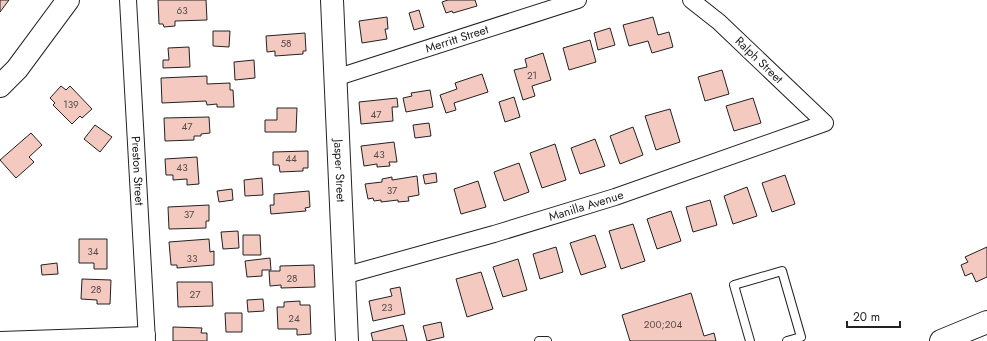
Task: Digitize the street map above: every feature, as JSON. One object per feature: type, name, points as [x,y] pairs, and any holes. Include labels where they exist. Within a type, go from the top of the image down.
[{"type":"main road","points":[[0,86],[17,69],[68,0]]},
{"type":"main road","name":"Jasper Street","points":[[332,0],[347,341]]},
{"type":"main road","points":[[941,341],[987,322]]},
{"type":"street","name":"Preston Street","points":[[128,0],[147,338]]},
{"type":"street","name":"Merritt Street","points":[[335,78],[578,0]]},
{"type":"street","name":"Ralph Street","points":[[691,0],[719,22],[825,123]]},
{"type":"street","name":"Manilla Avenue","points":[[343,276],[494,234],[607,199],[825,123]]},
{"type":"street","points":[[0,340],[147,338]]},
{"type":"lane","points":[[750,341],[734,285],[782,271],[801,337],[788,341]]},
{"type":"lane","points":[[539,341],[548,341]]},
{"type":"building","points":[[0,0],[9,0],[0,12]]},
{"type":"building","points":[[158,0],[206,0],[207,20],[175,21],[175,26],[164,27],[163,24],[159,24]]},
{"type":"building","points":[[448,0],[475,0],[477,6],[453,13],[452,11],[446,13],[442,2]]},
{"type":"building","points":[[419,10],[424,27],[414,30],[409,13]]},
{"type":"building","points":[[387,17],[388,29],[385,29],[387,39],[362,43],[359,21]]},
{"type":"building","points":[[653,17],[658,35],[669,32],[673,47],[652,53],[648,41],[629,46],[623,25]]},
{"type":"building","points":[[610,28],[615,45],[598,50],[594,33]]},
{"type":"building","points":[[213,31],[230,31],[229,47],[213,46]]},
{"type":"building","points":[[305,33],[306,51],[303,51],[303,54],[275,56],[275,51],[267,52],[266,36]]},
{"type":"building","points":[[590,40],[596,62],[569,70],[563,48]]},
{"type":"building","points":[[189,47],[190,67],[163,68],[163,60],[169,60],[168,48]]},
{"type":"building","points":[[543,53],[551,80],[532,86],[535,96],[523,100],[514,70],[527,67],[525,59]]},
{"type":"building","points":[[254,60],[255,78],[235,80],[234,62]]},
{"type":"building","points":[[722,70],[729,94],[705,101],[698,77]]},
{"type":"building","points":[[482,74],[488,92],[454,103],[456,110],[446,113],[440,95],[457,89],[455,83]]},
{"type":"building","points":[[207,76],[207,84],[230,83],[230,90],[233,90],[234,107],[217,107],[217,104],[207,105],[206,101],[162,103],[161,78]]},
{"type":"building","points":[[61,86],[66,90],[70,86],[92,109],[82,118],[80,116],[72,124],[53,105],[55,103],[50,98]]},
{"type":"building","points":[[430,90],[433,107],[406,112],[403,98],[412,96],[411,93]]},
{"type":"building","points":[[514,97],[520,117],[505,122],[499,102]]},
{"type":"building","points":[[397,98],[398,107],[392,107],[393,121],[361,124],[359,102]]},
{"type":"building","points":[[753,98],[761,123],[734,131],[726,106]]},
{"type":"building","points":[[277,108],[297,108],[296,132],[265,132],[265,120],[277,120]]},
{"type":"building","points":[[670,109],[680,142],[656,150],[645,116]]},
{"type":"building","points":[[209,117],[210,133],[201,134],[201,136],[194,136],[194,140],[165,141],[164,118]]},
{"type":"building","points":[[429,123],[431,136],[415,138],[413,125]]},
{"type":"building","points":[[95,125],[112,137],[100,152],[84,139]]},
{"type":"building","points":[[633,127],[643,155],[620,164],[610,136]]},
{"type":"building","points":[[31,133],[42,145],[29,157],[34,162],[16,178],[0,160]]},
{"type":"building","points":[[595,139],[605,166],[580,174],[571,148]]},
{"type":"building","points":[[394,142],[397,162],[389,162],[390,166],[377,167],[377,164],[364,166],[361,146]]},
{"type":"building","points":[[555,144],[566,180],[542,188],[530,153]]},
{"type":"building","points":[[308,151],[308,168],[303,168],[303,171],[280,172],[279,165],[273,165],[273,152]]},
{"type":"building","points":[[197,157],[199,184],[187,185],[187,179],[173,180],[173,175],[166,175],[165,159]]},
{"type":"building","points":[[519,163],[529,192],[504,201],[494,172]]},
{"type":"building","points":[[436,173],[437,182],[425,184],[423,175]]},
{"type":"building","points":[[785,175],[795,204],[772,212],[762,183]]},
{"type":"building","points":[[417,176],[419,195],[408,197],[409,201],[398,202],[398,200],[381,202],[381,200],[374,201],[373,198],[368,199],[365,184],[382,182],[382,179],[392,177],[392,180]]},
{"type":"building","points":[[262,178],[263,195],[245,196],[244,180]]},
{"type":"building","points":[[478,181],[486,207],[461,214],[454,189]]},
{"type":"building","points":[[747,187],[757,216],[733,224],[724,196]]},
{"type":"building","points":[[232,189],[233,200],[219,202],[217,191]]},
{"type":"building","points":[[309,191],[310,207],[305,208],[306,211],[271,214],[270,205],[274,205],[274,194]]},
{"type":"building","points":[[710,200],[717,225],[693,232],[686,207]]},
{"type":"building","points":[[209,205],[209,221],[206,221],[206,228],[169,229],[168,207]]},
{"type":"building","points":[[671,211],[681,241],[657,249],[647,219]]},
{"type":"building","points":[[633,224],[645,261],[621,269],[609,231]]},
{"type":"building","points":[[238,231],[239,248],[223,249],[221,232]]},
{"type":"building","points":[[243,235],[260,235],[261,255],[243,255]]},
{"type":"building","points":[[595,235],[606,267],[581,275],[570,243]]},
{"type":"building","points":[[79,239],[107,239],[107,269],[94,269],[94,263],[79,263]]},
{"type":"building","points":[[209,239],[210,252],[214,251],[214,265],[177,268],[177,265],[171,265],[169,242]]},
{"type":"building","points":[[556,247],[563,272],[540,279],[533,254]]},
{"type":"building","points":[[987,247],[987,277],[976,282],[972,273],[965,276],[961,265],[968,262],[965,257]]},
{"type":"building","points":[[270,258],[271,270],[262,270],[262,276],[247,277],[245,261]]},
{"type":"building","points":[[518,259],[527,290],[503,297],[493,267]]},
{"type":"building","points":[[57,263],[58,274],[42,275],[41,265]]},
{"type":"building","points":[[314,265],[315,287],[281,288],[281,285],[270,286],[269,271],[280,271],[280,266]]},
{"type":"building","points":[[481,272],[493,309],[467,317],[456,279]]},
{"type":"building","points":[[82,279],[111,280],[110,304],[97,304],[97,300],[81,299]]},
{"type":"building","points":[[177,282],[212,282],[213,306],[178,307]]},
{"type":"building","points":[[400,287],[405,314],[373,321],[369,301],[392,296],[390,289]]},
{"type":"building","points":[[691,293],[704,336],[714,333],[716,341],[630,341],[622,315]]},
{"type":"building","points":[[263,299],[264,311],[248,312],[247,300]]},
{"type":"building","points":[[300,301],[300,305],[310,305],[311,334],[297,335],[297,329],[278,329],[277,307],[284,307],[284,302]]},
{"type":"building","points":[[225,313],[242,313],[242,332],[226,332]]},
{"type":"building","points":[[441,322],[444,337],[427,341],[423,326]]},
{"type":"building","points":[[403,325],[407,341],[373,341],[371,333]]},
{"type":"building","points":[[173,327],[202,328],[201,333],[207,333],[207,341],[173,341]]}]
